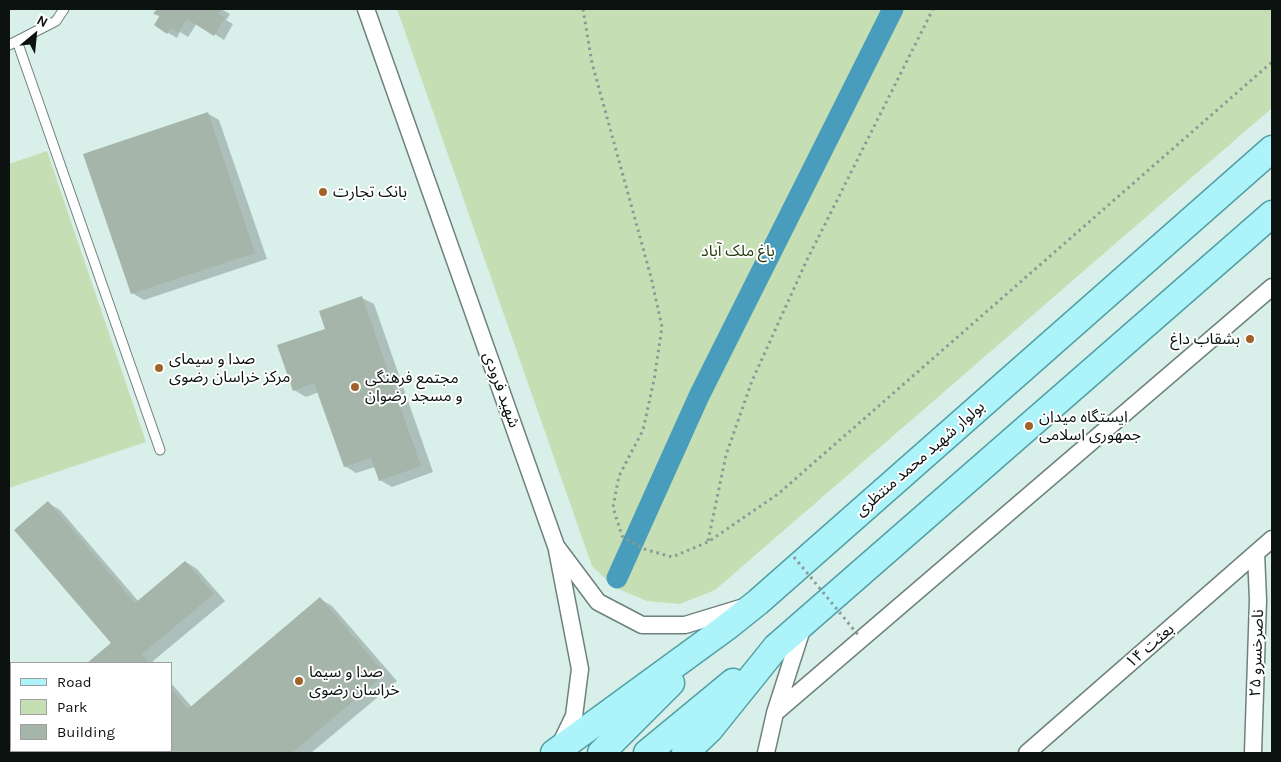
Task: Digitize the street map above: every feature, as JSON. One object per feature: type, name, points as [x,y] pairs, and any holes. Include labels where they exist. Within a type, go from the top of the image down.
[{"type":"main road","name":"بولوار شهید محمد منتظری","points":[[555,752],[758,602],[1272,149]]},
{"type":"main road","points":[[647,753],[805,622],[1272,214]]},
{"type":"main road","points":[[601,753],[728,626]]},
{"type":"main road","points":[[685,753],[710,729],[776,647]]},
{"type":"street","name":"شهید فرودی","points":[[366,9],[556,546],[598,602],[642,625],[685,625],[758,602]]},
{"type":"street","points":[[775,713],[1272,286]]},
{"type":"street","name":"بعثت ۱۴","points":[[1027,753],[1272,539]]},
{"type":"street","points":[[555,752],[574,716],[580,669],[556,546]]},
{"type":"street","name":"ناصرخسرو ۲۵","points":[[1254,753],[1265,600],[1256,553]]},
{"type":"street","points":[[766,753],[775,713],[805,622]]},
{"type":"street","points":[[1047,736],[1047,753]]},
{"type":"lane","points":[[64,9],[56,21],[13,43],[160,450]]},
{"type":"path","points":[[583,9],[592,63],[651,277],[662,327],[654,380],[643,430],[619,476],[613,507],[622,536],[644,549],[672,557],[708,542],[778,494],[1272,62]]},
{"type":"path","points":[[708,542],[726,455],[752,382],[806,262],[934,9]]},
{"type":"path","points":[[794,557],[858,636]]},
{"type":"green space","name":"باغ ملک آباد","points":[[397,9],[1272,9],[1272,108],[715,590],[680,604],[647,601],[614,587],[592,566]]},
{"type":"green space","points":[[47,151],[146,442],[9,488],[9,164]]},
{"type":"building","points":[[157,9],[221,9],[218,13],[225,18],[214,36],[187,19],[178,33],[171,28],[167,34],[154,25],[160,15],[153,14]]},
{"type":"building","points":[[208,112],[255,253],[131,294],[83,154]]},
{"type":"building","name":"مجتمع فرهنگی و مسجد رضوان","points":[[362,296],[421,466],[379,481],[371,458],[344,467],[314,383],[293,391],[277,345],[325,329],[319,311]]},
{"type":"building","points":[[48,501],[135,603],[185,561],[214,594],[142,654],[149,662],[88,662],[111,643],[14,530]]},
{"type":"building","name":"صدا و سیما خراسان رضوی","points":[[320,597],[385,674],[292,753],[160,753],[172,752],[172,689],[188,709]]},
{"type":"waterway","points":[[617,578],[699,396],[893,9]]},
{"type":"place","name":"بانک تجارت","points":[[323,192]]},
{"type":"place","name":"بشقاب داغ","points":[[1250,339]]},
{"type":"place","name":"صدا و سیمای مرکز خراسان رضوی","points":[[159,368]]},
{"type":"place","name":"مجتمع فرهنگی و مسجد رضوان","points":[[355,387]]},
{"type":"place","name":"ایستگاه میدان جمهوری اسلامی","points":[[1029,426]]},
{"type":"place","name":"صدا و سیما خراسان رضوی","points":[[299,681]]}]
